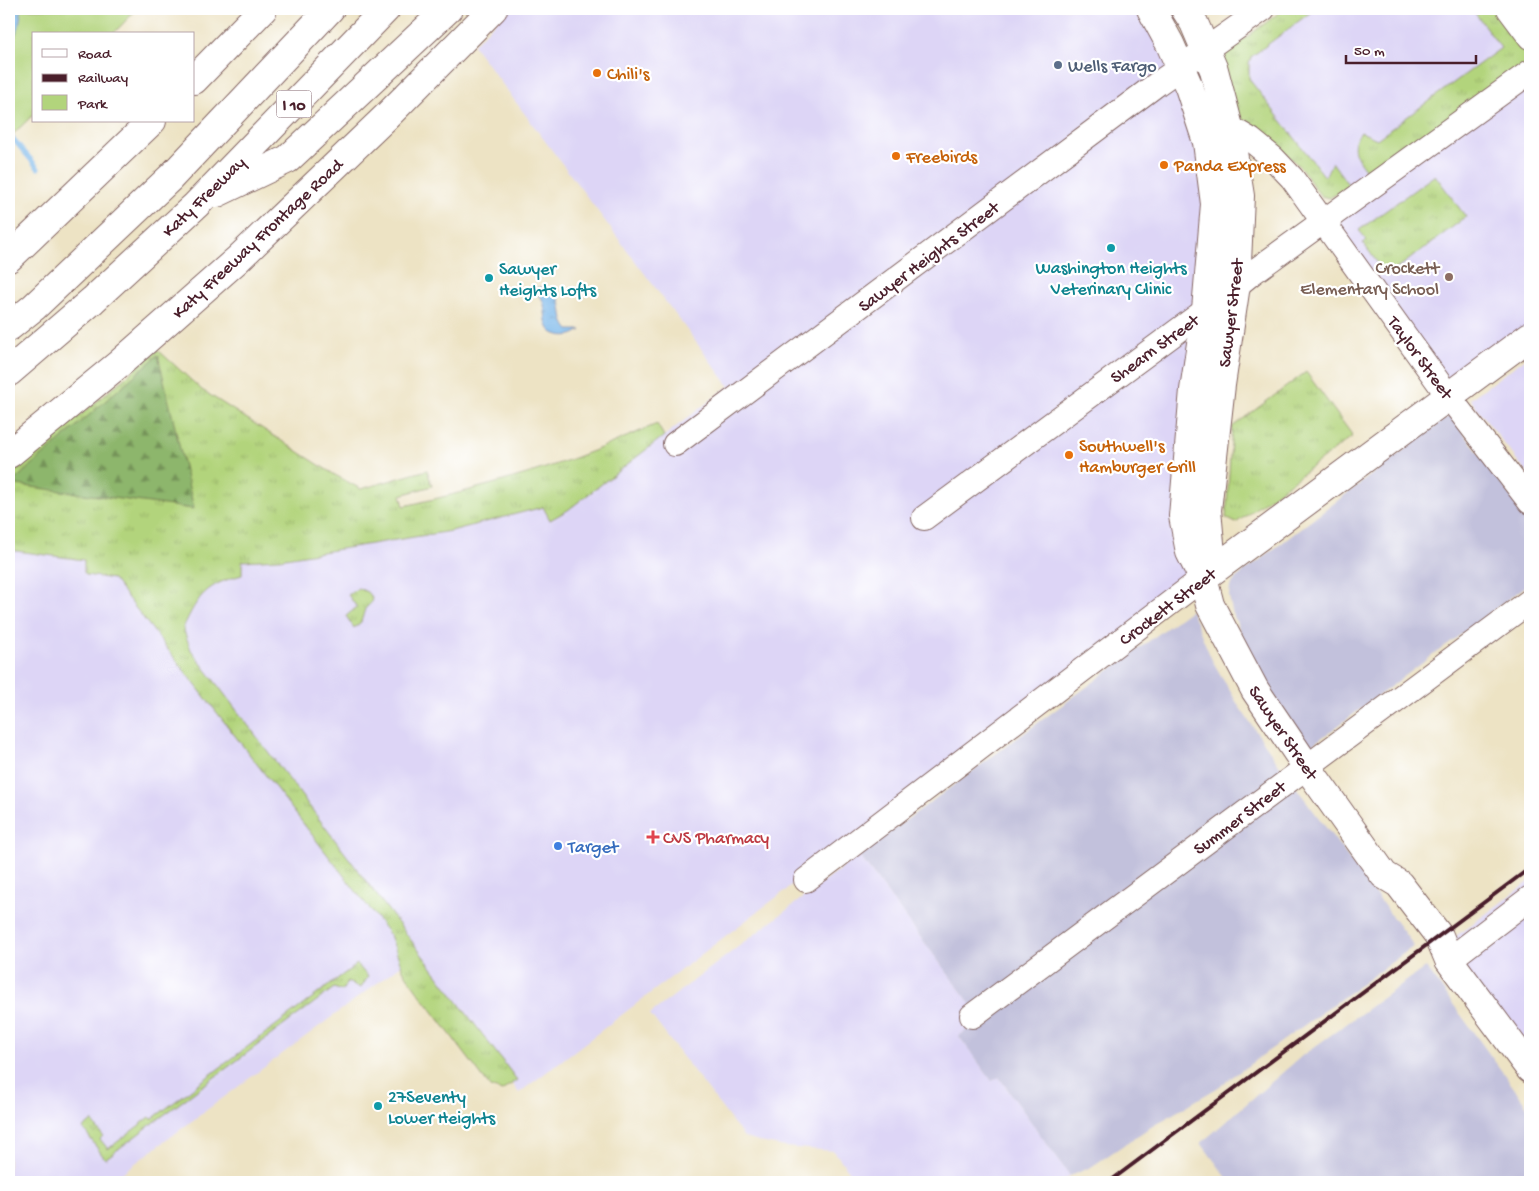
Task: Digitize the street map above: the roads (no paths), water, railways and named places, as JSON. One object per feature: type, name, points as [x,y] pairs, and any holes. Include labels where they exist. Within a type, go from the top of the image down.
[{"type":"main road","points":[[195,79],[263,9]]},
{"type":"main road","points":[[9,327],[34,307],[330,9]]},
{"type":"main road","name":"Katy Freeway","points":[[9,372],[92,300],[199,202],[386,9]]},
{"type":"main road","points":[[199,202],[288,159],[448,9]]},
{"type":"main road","name":"Katy Freeway Frontage Road","points":[[9,454],[120,363],[238,259],[386,117],[493,9]]},
{"type":"main road","points":[[1151,9],[1180,67]]},
{"type":"main road","points":[[1185,9],[1194,23],[1206,50]]},
{"type":"main road","name":"Sawyer Street","points":[[1203,578],[1211,554],[1208,510],[1221,385],[1236,285],[1240,196],[1230,127],[1214,70],[1206,50]]},
{"type":"main road","name":"Sawyer Street","points":[[1180,67],[1189,87],[1207,142],[1215,204],[1206,310],[1194,390],[1183,516],[1190,552],[1203,578],[1210,605],[1246,674],[1307,767],[1384,874],[1399,884],[1439,936],[1449,960],[1530,1069]]},
{"type":"main road","points":[[9,258],[144,129]]},
{"type":"main road","points":[[9,306],[166,172]]},
{"type":"main road","name":"Crockett Street","points":[[1203,578],[1530,336]]},
{"type":"street","name":"Sawyer Heights Street","points":[[675,444],[1180,67],[1263,9]]},
{"type":"street","points":[[1509,9],[1530,37]]},
{"type":"street","name":"Shearn Street","points":[[924,518],[1206,310],[1236,285],[1530,72]]},
{"type":"street","name":"Taylor Street","points":[[1230,127],[1251,140],[1273,158],[1292,178],[1449,397],[1530,502]]},
{"type":"street","name":"Crockett Street","points":[[806,880],[1203,578]]},
{"type":"street","name":"Summer Street","points":[[972,1016],[1530,601]]},
{"type":"street","points":[[1449,960],[1530,898]]},
{"type":"water","points":[[9,9],[22,9],[19,25],[9,52]]},
{"type":"water","points":[[541,287],[556,293],[565,324],[569,330],[581,330],[565,336],[553,333],[549,329],[543,301],[538,294],[529,293],[535,288]]},
{"type":"waterway","points":[[9,134],[38,168]]},
{"type":"railway","points":[[1109,1182],[1530,868]]},
{"type":"place","name":"Wells Fargo","points":[[1058,65]]},
{"type":"place","name":"Chili's","points":[[597,73]]},
{"type":"place","name":"Freebirds","points":[[896,156]]},
{"type":"place","name":"Panda Express","points":[[1164,165]]},
{"type":"place","name":"Washington Heights Veterinary Clinic","points":[[1111,248]]},
{"type":"place","name":"Crockett Elementary School","points":[[1449,277]]},
{"type":"place","name":"Sawyer Heights Lofts","points":[[489,278]]},
{"type":"place","name":"Southwell's Hamburger Grill","points":[[1069,455]]},
{"type":"place","name":"CVS Pharmacy","points":[[653,837]]},
{"type":"place","name":"Target","points":[[558,846]]},
{"type":"place","name":"27Seventy Lower Heights","points":[[378,1106]]}]
